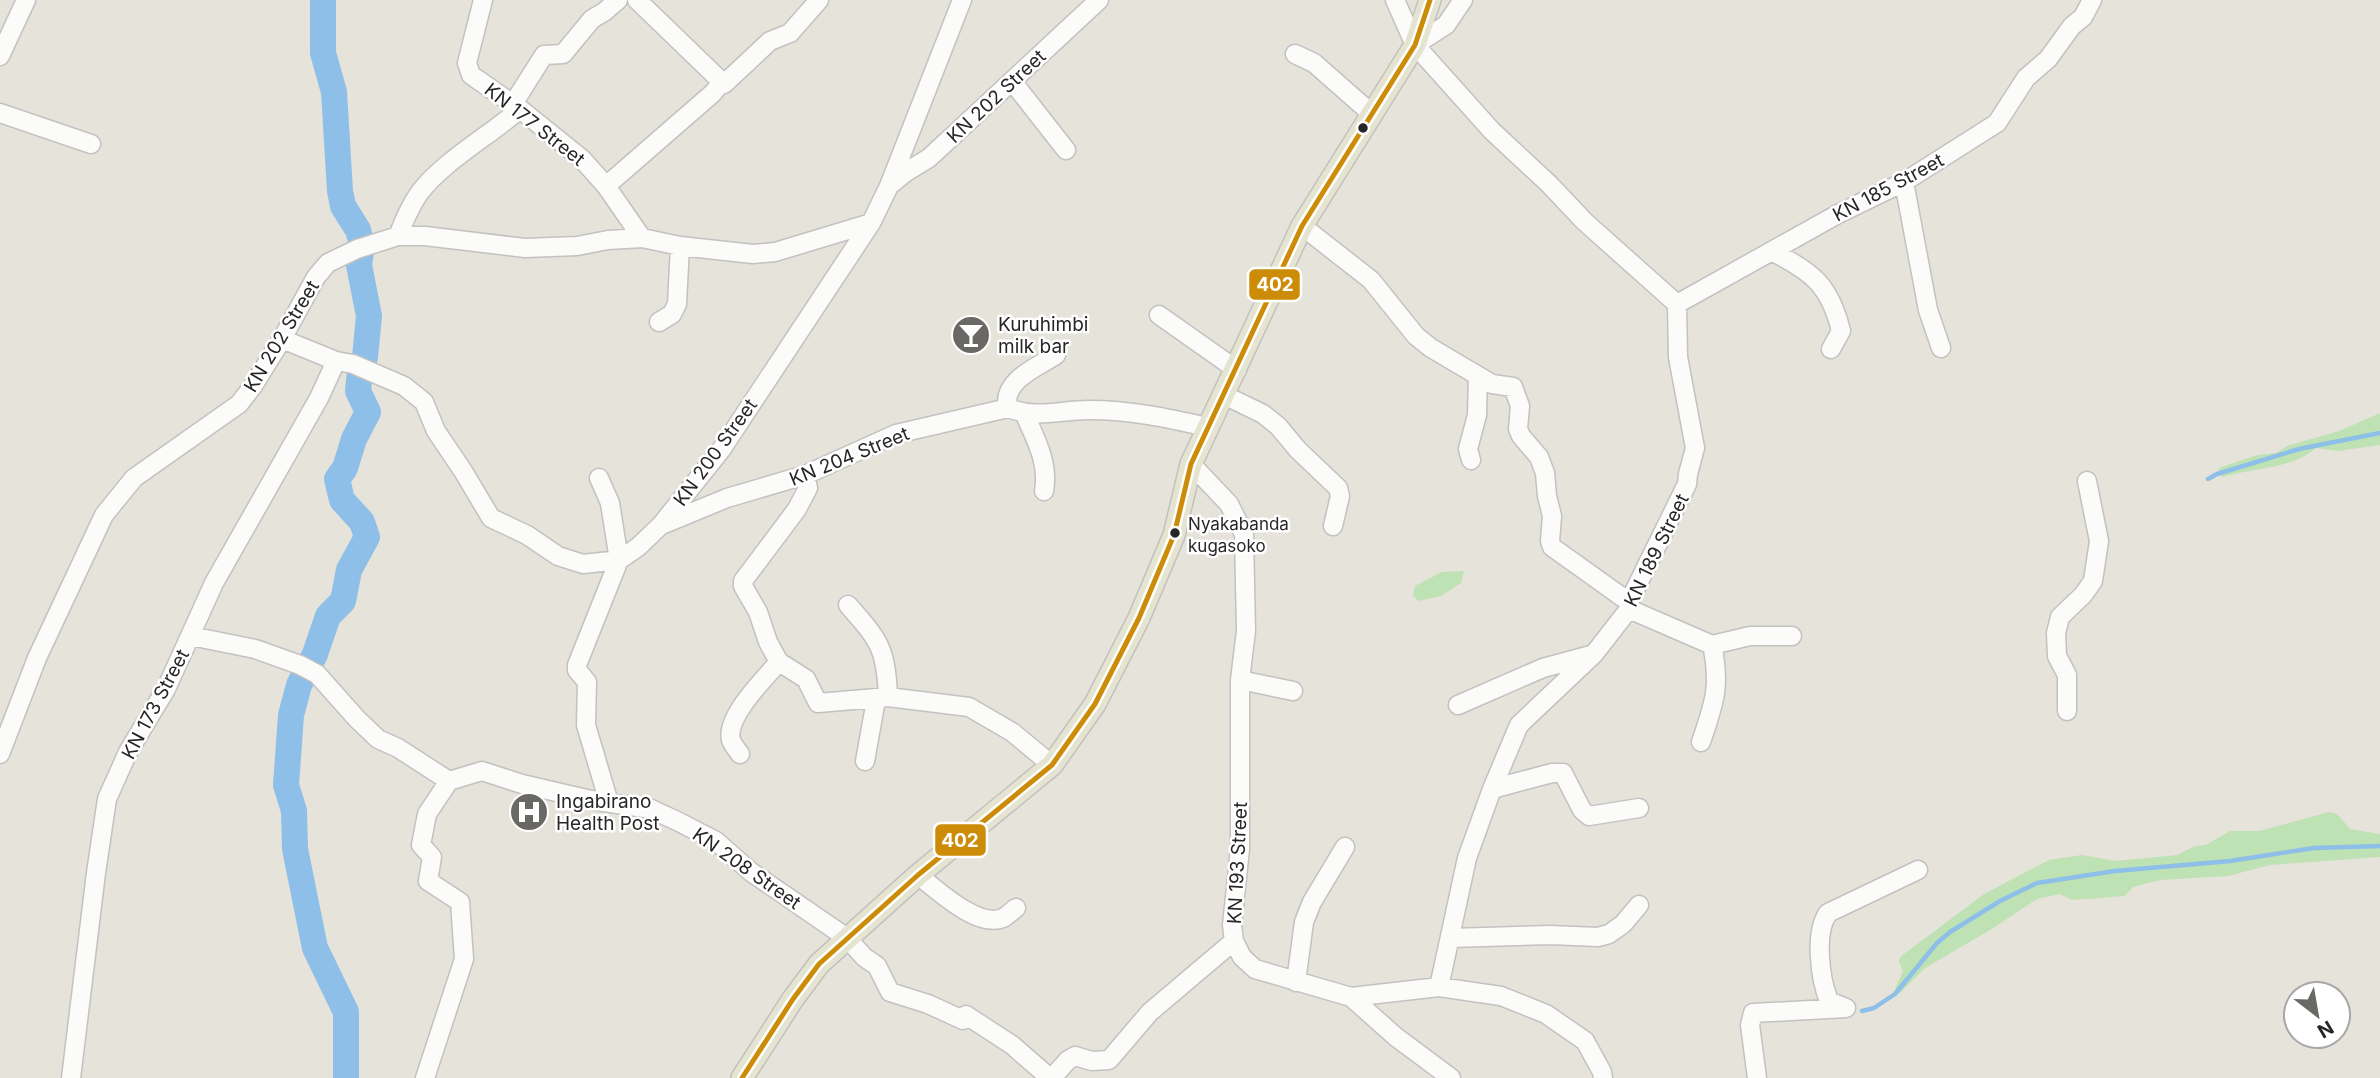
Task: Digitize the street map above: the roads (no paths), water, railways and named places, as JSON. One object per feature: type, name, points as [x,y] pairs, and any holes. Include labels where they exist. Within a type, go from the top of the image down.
[{"type":"main road","points":[[742,1078],[819,964],[918,875],[1052,765],[1095,704],[1139,618],[1174,535],[1191,464],[1302,226],[1415,44],[1430,0]]},
{"type":"street","points":[[0,56],[26,0]]},
{"type":"street","name":"KN 177 Street","points":[[483,0],[467,63],[471,75],[582,159],[606,186],[642,238]]},
{"type":"street","points":[[398,236],[405,217],[421,191],[450,163],[494,132],[516,107],[544,55],[563,54],[592,19],[618,0]]},
{"type":"street","points":[[637,0],[724,84]]},
{"type":"street","points":[[606,186],[770,41],[790,33],[819,0]]},
{"type":"street","name":"KN 200 Street","points":[[619,560],[638,547],[661,524],[722,450],[871,223],[889,186],[962,0]]},
{"type":"street","name":"KN 202 Street","points":[[889,186],[929,158],[1099,0]]},
{"type":"street","points":[[1395,0],[1415,44],[1492,131],[1585,222],[1677,304]]},
{"type":"street","points":[[1415,44],[1446,26],[1463,0]]},
{"type":"street","name":"KN 185 Street","points":[[1677,304],[1838,214],[1904,183],[1997,123],[2026,78],[2048,60],[2072,26],[2083,17],[2092,0]]},
{"type":"street","points":[[1295,54],[1314,63],[1372,114]]},
{"type":"street","points":[[1012,81],[1066,150]]},
{"type":"street","points":[[0,113],[91,144]]},
{"type":"street","points":[[1904,183],[1928,310],[1941,348]]},
{"type":"street","name":"KN 202 Street","points":[[0,754],[37,658],[104,516],[134,478],[239,404],[253,386],[316,277],[328,262],[398,236],[425,236],[525,248],[577,246],[608,240],[642,238],[680,246],[753,254],[775,251],[871,223]]},
{"type":"street","points":[[1302,226],[1371,279],[1416,335],[1432,348],[1492,384],[1513,387],[1520,406],[1518,429],[1539,457],[1545,473],[1546,496],[1552,516],[1552,547],[1629,606],[1712,645],[1750,636],[1792,636]]},
{"type":"street","points":[[659,322],[672,314],[677,304],[680,246]]},
{"type":"street","points":[[1773,252],[1795,263],[1815,278],[1828,293],[1841,331],[1831,349]]},
{"type":"street","name":"KN 189 Street","points":[[1439,987],[1467,858],[1492,789],[1520,725],[1594,654],[1629,606],[1687,484],[1696,448],[1678,357],[1677,304]]},
{"type":"street","points":[[1159,315],[1237,370]]},
{"type":"street","points":[[282,339],[404,386],[424,402],[436,431],[491,518],[527,535],[558,556],[583,564],[619,560]]},
{"type":"street","points":[[1056,355],[1019,378],[1008,391],[1008,408],[1025,415],[1088,410],[1148,414],[1208,428]]},
{"type":"street","name":"KN 173 Street","points":[[71,1078],[107,799],[128,752],[166,690],[214,583],[320,398],[344,363]]},
{"type":"street","points":[[1471,460],[1468,449],[1476,415],[1478,376]]},
{"type":"street","points":[[1224,395],[1263,414],[1278,426],[1297,450],[1338,488],[1340,496],[1333,526]]},
{"type":"street","name":"KN 204 Street","points":[[661,524],[727,498],[805,475],[896,434],[1008,408]]},
{"type":"street","points":[[1025,415],[1044,461],[1044,491]]},
{"type":"street","name":"KN 193 Street","points":[[1191,464],[1229,504],[1244,534],[1246,631],[1240,680],[1240,849],[1232,925],[1234,941],[1242,957],[1255,969],[1351,997],[1439,987],[1501,996],[1546,1014],[1585,1041],[1603,1078]]},
{"type":"street","points":[[805,475],[808,488],[797,509],[743,581],[779,662],[806,679],[818,702],[882,698],[969,707],[1012,733],[1052,765]]},
{"type":"street","points":[[598,478],[610,503],[619,560],[577,670],[587,682],[586,725],[609,803]]},
{"type":"street","points":[[2067,711],[2067,675],[2057,656],[2056,633],[2060,617],[2083,595],[2093,580],[2099,541],[2087,481]]},
{"type":"street","points":[[848,605],[869,628],[883,650],[887,670],[865,761]]},
{"type":"street","points":[[191,636],[255,649],[317,674],[378,739],[398,748],[449,781],[427,814],[421,845],[432,857],[428,881],[460,902],[464,959],[425,1078]]},
{"type":"street","points":[[1701,742],[1716,698],[1712,645]]},
{"type":"street","points":[[1458,705],[1543,668],[1594,654]]},
{"type":"street","points":[[740,754],[732,741],[732,722],[779,662]]},
{"type":"street","points":[[1240,680],[1293,691]]},
{"type":"street","name":"KN 208 Street","points":[[449,781],[481,771],[522,784],[609,803],[651,809],[716,841],[751,872],[847,938],[864,957],[877,965],[890,992],[928,1004],[963,1020],[966,1015],[1012,1045],[1051,1078]]},
{"type":"street","points":[[1492,789],[1552,773],[1563,774],[1582,810],[1589,816],[1639,808]]},
{"type":"street","points":[[1296,982],[1304,922],[1312,902],[1345,847]]},
{"type":"street","points":[[1757,1078],[1750,1025],[1753,1013],[1846,1008],[1829,1002],[1824,988],[1821,927],[1828,913],[1918,870]]},
{"type":"street","points":[[918,875],[956,905],[986,920],[1002,918],[1016,908]]},
{"type":"street","points":[[1451,938],[1538,935],[1598,937],[1609,934],[1623,924],[1639,905]]},
{"type":"street","points":[[1051,1078],[1074,1056],[1092,1061],[1109,1059],[1150,1012],[1234,941]]},
{"type":"street","points":[[1351,997],[1396,1037],[1451,1078]]},
{"type":"waterway","points":[[323,0],[323,53],[334,92],[340,191],[343,206],[358,230],[362,245],[359,265],[369,316],[358,391],[368,412],[354,439],[345,468],[337,479],[342,500],[362,522],[367,537],[349,570],[343,601],[328,616],[315,654],[299,685],[291,715],[286,785],[294,811],[295,849],[315,948],[346,1012],[346,1078]]},
{"type":"waterway","points":[[314,36],[322,44]]},
{"type":"waterway","points":[[2208,479],[2299,449],[2380,433]]},
{"type":"waterway","points":[[1862,1011],[1874,1008],[1895,994],[1937,943],[1950,932],[2000,901],[2037,883],[2115,871],[2230,861],[2314,848],[2380,846]]},
{"type":"place","name":"Kuruhimbi milk bar","points":[[971,335]]},
{"type":"place","name":"Nyakabanda kugasoko","points":[[1175,533]]},
{"type":"place","name":"Ingabirano Health Post","points":[[529,812]]}]
